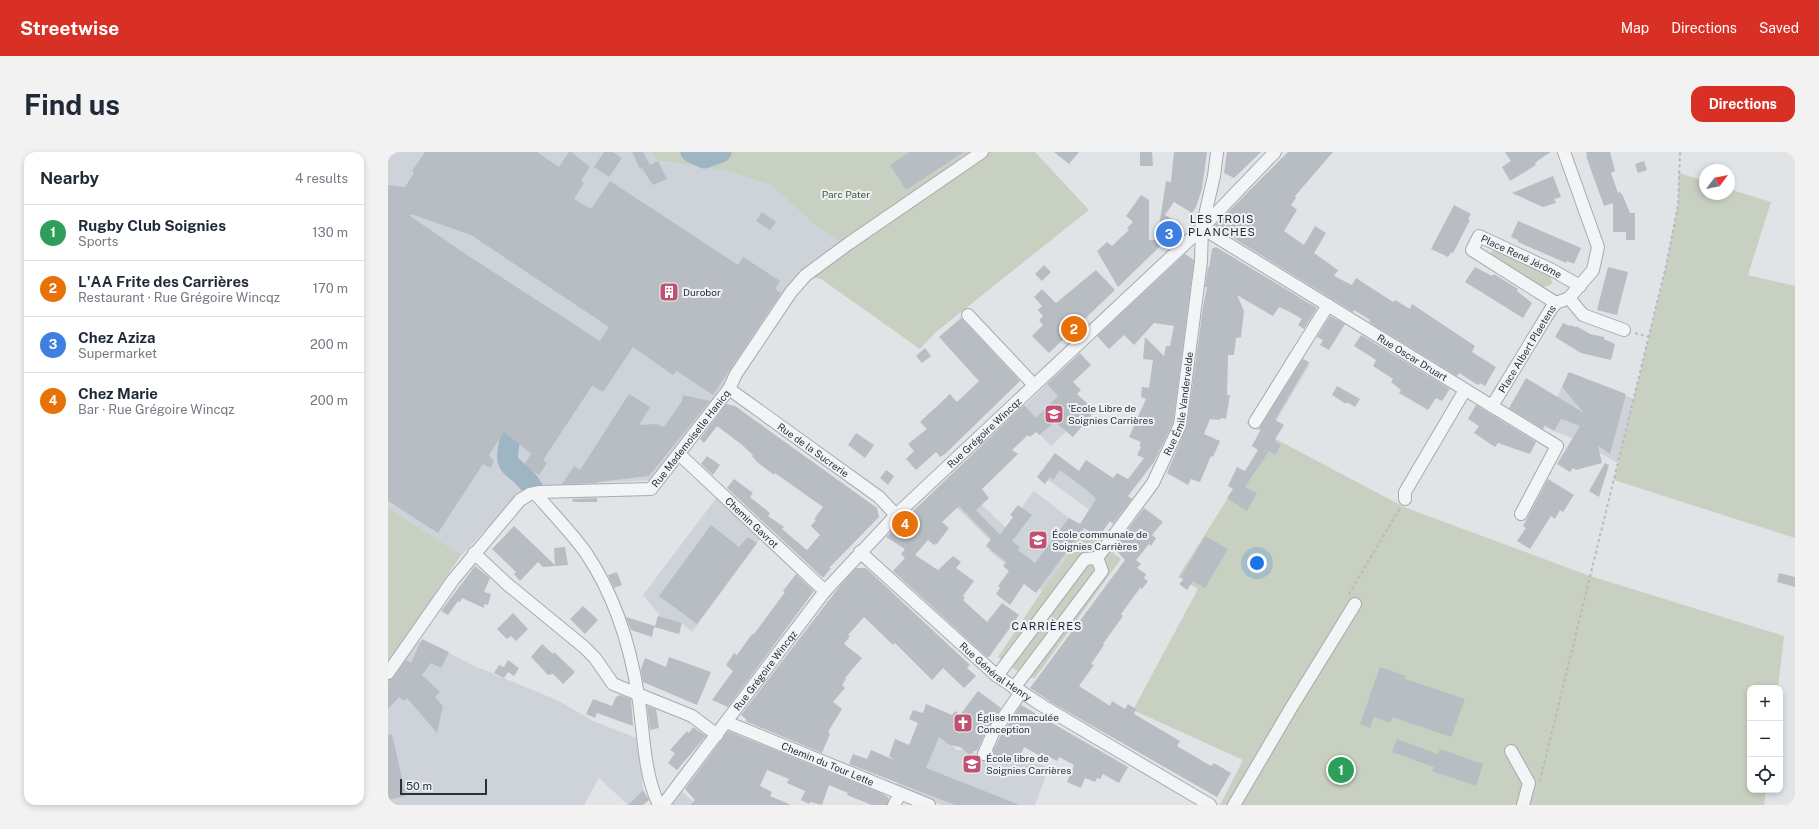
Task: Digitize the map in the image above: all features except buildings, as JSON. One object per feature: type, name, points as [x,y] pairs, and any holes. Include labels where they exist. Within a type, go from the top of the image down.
[{"type":"street","name":"Rue Mademoiselle Hanicq","points":[[388,673],[453,580],[474,553],[520,500],[535,493],[550,491],[651,489],[729,389],[736,374],[787,298],[806,275],[982,152]]},
{"type":"street","name":"Rue Émile Vandervelde","points":[[1097,558],[1153,483],[1180,425],[1201,261],[1202,228],[1214,176],[1217,152]]},
{"type":"street","name":"Rue Grégoire Wincqz","points":[[663,805],[825,591],[860,552],[896,515],[1202,228],[1275,152]]},
{"type":"street","name":"Place Albert Plaetens","points":[[1492,406],[1530,342],[1556,303],[1569,298],[1593,270],[1598,247],[1564,152]]},
{"type":"street","name":"Rue Oscar Druart","points":[[1202,228],[1557,446],[1521,514]]},
{"type":"street","name":"Place René Jérôme","points":[[1556,303],[1472,250],[1479,236],[1552,270],[1580,286]]},
{"type":"street","name":"Place Albert Plaetens","points":[[1569,298],[1584,315],[1624,330]]},
{"type":"street","points":[[1255,422],[1328,305]]},
{"type":"street","points":[[968,315],[1034,385]]},
{"type":"street","name":"Rue de la Sucrerie","points":[[729,389],[879,497],[896,515]]},
{"type":"street","points":[[1405,499],[1405,492],[1465,390]]},
{"type":"street","name":"Chemin Gavrot","points":[[678,454],[825,591]]},
{"type":"street","points":[[535,493],[577,541],[607,589],[623,628],[638,694],[650,781],[659,805]]},
{"type":"street","name":"Rue Général Henry","points":[[860,552],[997,676],[1210,805]]},
{"type":"street","points":[[474,553],[508,584],[584,647],[595,658],[613,684],[692,716],[717,734]]},
{"type":"street","points":[[984,754],[993,733],[1018,690],[1102,571],[1097,558],[1086,559],[997,676]]},
{"type":"street","points":[[1234,805],[1355,604]]},
{"type":"street","name":"Chemin du Tour Lette","points":[[726,722],[929,805]]},
{"type":"street","points":[[1511,751],[1529,782],[1523,805]]},
{"type":"street","points":[[894,805],[900,794]]},
{"type":"path","points":[[1540,782],[1649,336],[1678,205],[1680,152]]},
{"type":"path","points":[[1624,330],[1649,336]]},
{"type":"path","points":[[1355,604],[1348,596],[1405,499]]},
{"type":"shaded area","name":"Durobor","points":[[388,152],[651,152],[656,160],[727,171],[771,185],[817,227],[848,244],[806,275],[716,399],[651,480],[525,487],[461,556],[388,508]]},
{"type":"shaded area","points":[[1290,352],[1310,364],[1268,435],[1246,424]]},
{"type":"shaded area","points":[[1568,373],[1634,399],[1618,463],[1572,438],[1544,427]]},
{"type":"shaded area","name":"'Ecole Libre de Soignies Carrières","points":[[1053,378],[1091,416],[1073,437],[1067,431],[1051,446],[1018,412]]},
{"type":"shaded area","points":[[1057,460],[1107,495],[1094,513],[1044,477]]},
{"type":"shaded area","name":"École communale de Soignies Carrières","points":[[954,473],[983,506],[1006,528],[1034,491],[1086,531],[1042,591],[989,551],[994,544],[957,508]]},
{"type":"shaded area","points":[[717,497],[761,538],[692,632],[682,623],[661,617],[643,595]]},
{"type":"shaded area","points":[[419,641],[559,701],[593,721],[639,739],[643,790],[628,805],[599,778],[584,805],[388,805],[388,680]]},
{"type":"shaded area","name":"École libre de Soignies Carrières","points":[[923,718],[946,737],[956,750],[962,750],[966,747],[976,754],[987,740],[994,745],[1049,768],[1035,805],[942,805],[895,787]]},
{"type":"shaded area","points":[[676,787],[684,793],[696,805],[663,805]]},
{"type":"green space","name":"Parc Pater","points":[[651,152],[1035,152],[1089,210],[936,332],[920,349],[821,279],[806,275],[847,244],[817,227],[771,185],[727,171],[656,160]]},
{"type":"green space","points":[[1679,173],[1699,179],[1699,200],[1735,200],[1735,191],[1771,202],[1748,275],[1795,286],[1795,538],[1614,480],[1666,266],[1678,205]]},
{"type":"green space","points":[[1498,250],[1550,274],[1552,284],[1542,288],[1494,259],[1490,252]]},
{"type":"green space","points":[[1268,435],[1404,507],[1590,576],[1784,636],[1778,685],[1747,685],[1747,793],[1766,793],[1764,805],[1220,805],[1243,760],[1133,710],[1198,589],[1178,577]]},
{"type":"green space","points":[[388,508],[461,555],[388,663]]},
{"type":"green space","points":[[1086,531],[1121,559],[1035,678],[1027,678],[998,657],[1042,591]]},
{"type":"waterway","points":[[691,152],[704,158],[721,152]]},
{"type":"waterway","points":[[511,435],[508,448],[509,462],[511,466],[520,473],[532,487]]},
{"type":"place","name":"Chez Aziza","points":[[1169,234]]},
{"type":"place","name":"Durobor","points":[[669,292]]},
{"type":"place","name":"L'AA Frite des Carrières","points":[[1074,329]]},
{"type":"place","name":"'Ecole Libre de Soignies Carrières","points":[[1054,414]]},
{"type":"place","name":"Chez Marie","points":[[905,524]]},
{"type":"place","name":"École communale de Soignies Carrières","points":[[1038,540]]},
{"type":"place","name":"Église Immaculée Conception","points":[[963,723]]},
{"type":"place","name":"École libre de Soignies Carrières","points":[[972,764]]},
{"type":"place","name":"Rugby Club Soignies","points":[[1341,770]]},
{"type":"district","name":"LES TROIS PLANCHES","points":[[1222,225]]},
{"type":"district","name":"CARRIÈRES","points":[[1047,626]]}]
